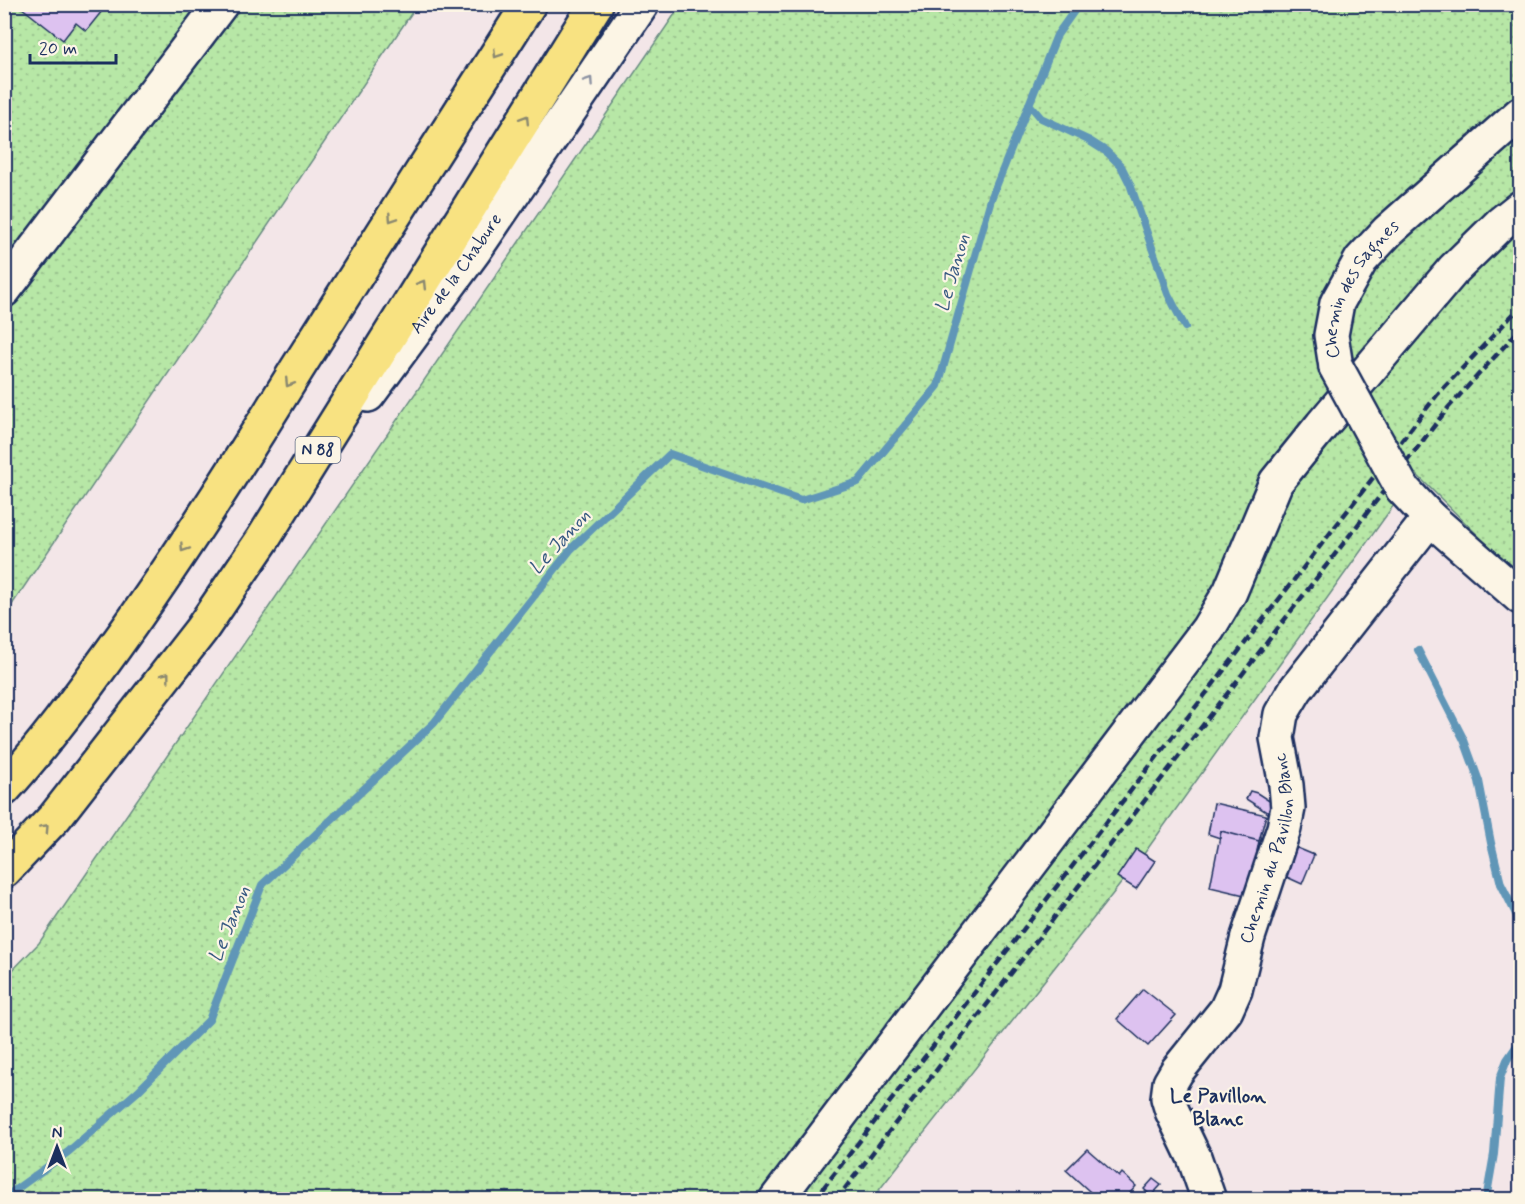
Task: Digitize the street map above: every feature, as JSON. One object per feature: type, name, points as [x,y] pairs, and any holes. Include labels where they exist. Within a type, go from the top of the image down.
[{"type":"highway","points":[[4,789],[25,766],[88,685],[147,604],[206,515],[529,4]]},
{"type":"highway","name":"N 88","points":[[4,871],[55,817],[187,649],[263,539],[596,4]]},
{"type":"street","points":[[4,290],[221,4]]},
{"type":"street","name":"Aire de la Chabure","points":[[263,539],[474,251],[642,4]]},
{"type":"street","name":"Chemin des Sagnes","points":[[1521,114],[1388,231],[1361,260],[1337,303],[1331,335],[1336,367],[1402,488],[1430,518],[1521,597]]},
{"type":"street","points":[[776,1200],[1208,629],[1230,592],[1276,482],[1454,269],[1500,224],[1521,208]]},
{"type":"street","name":"Chemin du Pavillon Blanc","points":[[1209,1200],[1194,1157],[1172,1111],[1168,1098],[1170,1083],[1176,1071],[1226,1010],[1235,990],[1248,937],[1284,828],[1288,808],[1277,738],[1281,714],[1296,689],[1430,518]]},
{"type":"green space","points":[[5,5],[417,5],[5,615]]},
{"type":"green space","points":[[681,5],[1520,5],[1520,577],[1416,474],[1141,858],[872,1199],[5,1199],[4,979],[39,943]]},
{"type":"building","points":[[17,4],[103,4],[106,6],[86,31],[76,23],[63,40]]},
{"type":"building","points":[[1250,791],[1274,804],[1268,813],[1246,799]]},
{"type":"building","points":[[1214,803],[1266,815],[1259,841],[1221,831],[1220,838],[1208,834]]},
{"type":"building","points":[[1221,831],[1259,841],[1257,851],[1265,854],[1253,897],[1210,887]]},
{"type":"building","points":[[1290,845],[1314,855],[1302,884],[1278,873]]},
{"type":"building","points":[[1136,849],[1155,861],[1136,889],[1117,877]]},
{"type":"building","points":[[1143,989],[1176,1015],[1148,1046],[1117,1019]]},
{"type":"building","points":[[1087,1149],[1119,1177],[1122,1173],[1136,1186],[1124,1200],[1099,1200],[1066,1170]]},
{"type":"building","points":[[1153,1179],[1161,1185],[1151,1196],[1144,1189]]},
{"type":"waterway","name":"Le Janon","points":[[4,1198],[68,1152],[138,1091],[209,1020],[262,885],[434,723],[571,549],[670,454],[801,500],[858,482],[938,386],[991,199],[1057,35],[1079,4]]},
{"type":"waterway","points":[[1029,104],[1041,118],[1088,140],[1107,152],[1121,166],[1130,184],[1168,294],[1185,327]]},
{"type":"waterway","points":[[1418,650],[1464,740],[1479,781],[1501,884],[1520,922]]},
{"type":"waterway","points":[[1486,1200],[1494,1154],[1500,1078],[1507,1060],[1520,1041]]},
{"type":"railway","points":[[814,1200],[1437,395],[1520,307]]},
{"type":"railway","points":[[836,1200],[1448,408],[1520,329]]},
{"type":"district","name":"Le Pavillon Blanc","points":[[1218,1108]]}]
